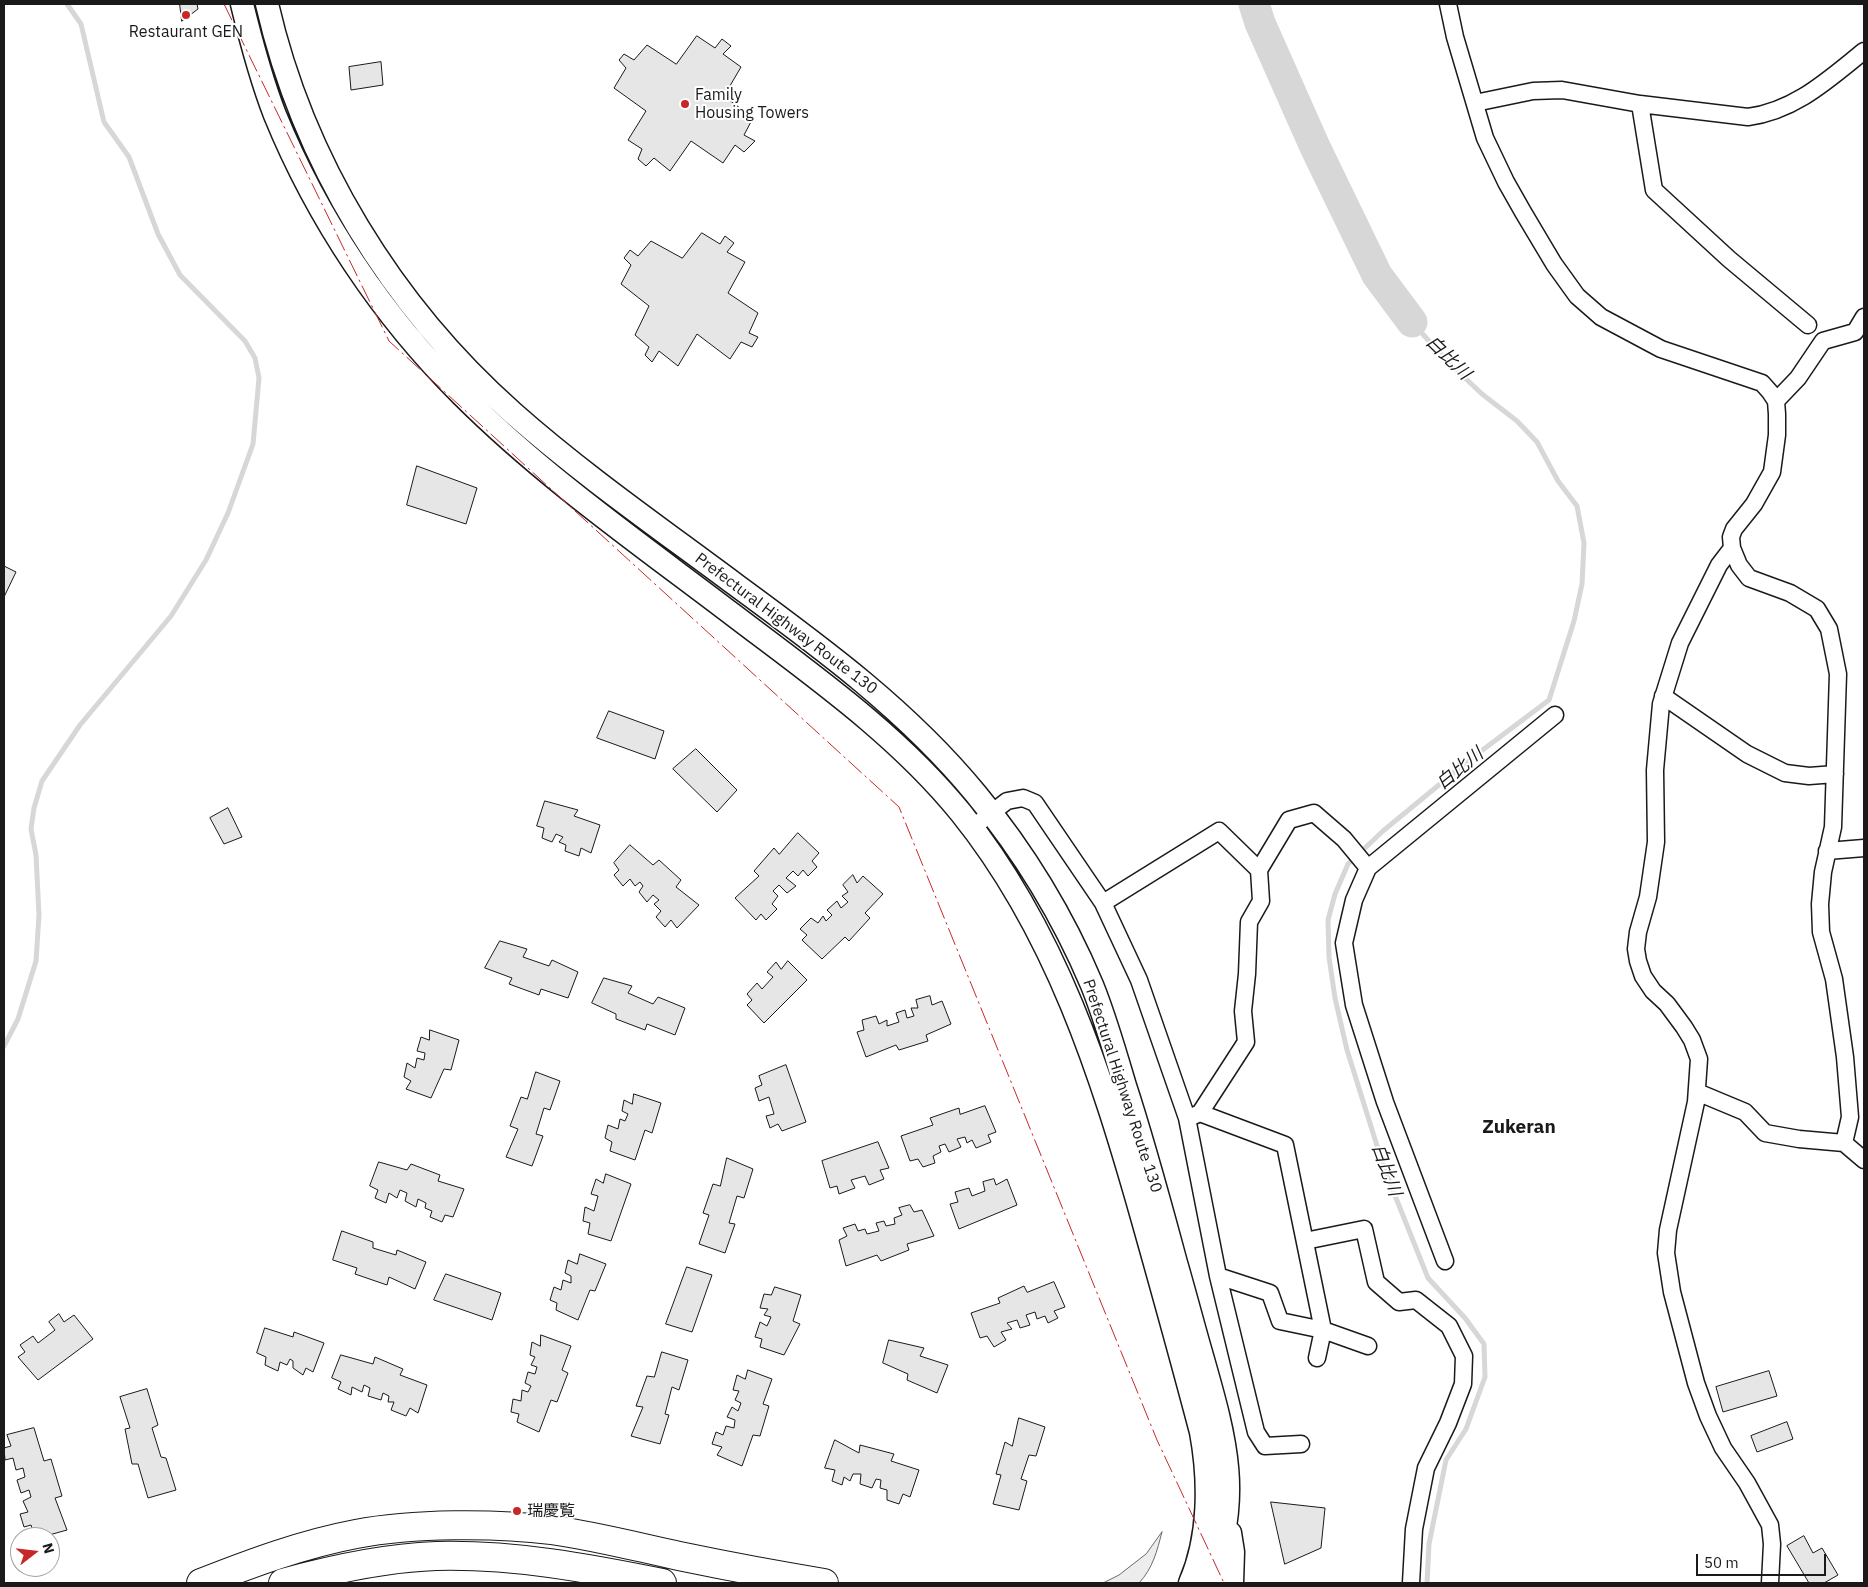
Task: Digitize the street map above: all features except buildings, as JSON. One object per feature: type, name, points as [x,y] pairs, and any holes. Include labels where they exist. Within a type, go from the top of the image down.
[{"type":"highway","points":[[201,1583],[272,1556],[356,1534],[392,1529],[472,1526],[552,1530],[594,1537],[742,1569],[824,1583]]},
{"type":"highway","points":[[283,1583],[363,1564],[436,1556],[508,1558],[587,1568],[662,1583]]},
{"type":"main road","name":"Prefectural Highway Route 130","points":[[242,4],[251,43],[275,114],[321,210],[358,269],[396,320],[428,358],[462,395],[528,455],[595,510],[812,674],[901,750],[959,810],[1006,876],[1034,923],[1070,997],[1096,1064],[1119,1137],[1201,1432],[1206,1459],[1207,1481],[1205,1521],[1196,1568],[1190,1583]]},
{"type":"main road","name":"Prefectural Highway Route 130","points":[[267,4],[274,34],[299,108],[338,193],[371,248],[410,302],[444,344],[510,411],[543,439],[828,653],[875,692],[953,768],[991,812],[1026,861],[1057,912],[1092,986],[1117,1059],[1220,1419],[1229,1487],[1227,1522],[1209,1583]]},
{"type":"main road","points":[[1173,1583],[1186,1556],[1207,1481]]},
{"type":"main road","points":[[1227,1522],[1233,1552],[1232,1583]]},
{"type":"street","points":[[1448,4],[1455,37],[1485,138],[1506,182],[1554,264],[1577,296],[1601,317],[1661,349],[1762,383],[1776,402],[1777,435],[1772,472],[1754,504],[1734,529],[1731,538],[1732,548],[1739,565],[1749,578],[1790,593],[1817,609],[1829,629],[1838,674],[1833,827],[1823,872],[1820,904],[1821,932],[1834,979],[1845,1057],[1850,1117],[1844,1143]]},
{"type":"street","points":[[1475,103],[1533,91],[1562,90],[1640,104],[1748,117],[1764,115],[1795,103],[1864,52]]},
{"type":"street","points":[[1640,104],[1654,190],[1729,259],[1808,325]]},
{"type":"street","points":[[1776,402],[1798,378],[1824,341],[1855,332],[1864,316]]},
{"type":"street","points":[[1732,548],[1719,565],[1680,643],[1661,704],[1655,770],[1656,842],[1648,897],[1638,932],[1636,949],[1643,976],[1653,991],[1667,1004],[1684,1027],[1692,1040],[1699,1059],[1697,1092],[1668,1230],[1666,1253],[1672,1292],[1696,1383],[1708,1416],[1723,1448],[1770,1525],[1772,1544],[1770,1583]]},
{"type":"street","points":[[1663,696],[1747,754],[1785,773],[1809,776],[1835,774]]},
{"type":"street","points":[[1445,1261],[1385,1102],[1354,1005],[1344,943],[1354,900],[1366,866],[1555,715]]},
{"type":"street","points":[[972,828],[1007,801],[1023,798],[1035,803],[1103,903],[1139,980],[1193,1116],[1218,1276],[1256,1432],[1265,1446],[1301,1444]]},
{"type":"street","points":[[1258,870],[1289,820],[1314,813],[1350,846],[1366,866]]},
{"type":"street","points":[[1103,903],[1218,831],[1258,870],[1262,901],[1249,922],[1247,974],[1243,1011],[1246,1042],[1193,1116]]},
{"type":"street","points":[[1828,851],[1864,848]]},
{"type":"street","points":[[1697,1092],[1745,1112],[1765,1133],[1799,1139],[1844,1143],[1864,1160]]},
{"type":"street","points":[[1193,1116],[1286,1144],[1323,1330],[1316,1358]]},
{"type":"street","points":[[1305,1241],[1364,1230],[1376,1282],[1399,1302],[1416,1300],[1449,1326],[1464,1356],[1463,1384],[1448,1423],[1426,1468],[1414,1529],[1411,1583]]},
{"type":"street","points":[[1218,1276],[1270,1293],[1280,1321],[1323,1330],[1368,1346]]},
{"type":"shaded area","points":[[1162,1532],[1151,1565],[1139,1583],[1103,1583],[1119,1575],[1146,1554]]},
{"type":"waterway","points":[[4,1046],[18,1019],[36,961],[39,915],[36,855],[31,829],[34,808],[42,781],[80,725],[171,616],[206,560],[228,513],[253,444],[259,378],[255,358],[245,341],[180,275],[158,234],[129,157],[104,122],[81,24],[67,4]]},
{"type":"waterway","name":"白比川","points":[[1254,4],[1260,23],[1315,147],[1377,275],[1412,322]]},
{"type":"waterway","name":"白比川","points":[[1412,322],[1445,359],[1482,394],[1517,421],[1537,442],[1558,481],[1577,506],[1584,543],[1582,584],[1574,621],[1549,700],[1468,761],[1383,831],[1348,864],[1335,894],[1328,920],[1329,957],[1335,998],[1347,1050],[1384,1168],[1428,1278],[1465,1318],[1484,1344],[1485,1377],[1466,1429],[1446,1460],[1429,1544],[1427,1583]]},
{"type":"power","points":[[224,4],[389,341],[899,807],[1157,1440],[1224,1583]]},
{"type":"place","name":"Restaurant GEN","points":[[186,15]]},
{"type":"place","name":"Family Housing Towers","points":[[685,104]]},
{"type":"place","name":"瑞慶覧","points":[[517,1511]]},
{"type":"district","name":"Zukeran","points":[[1519,1128]]}]
